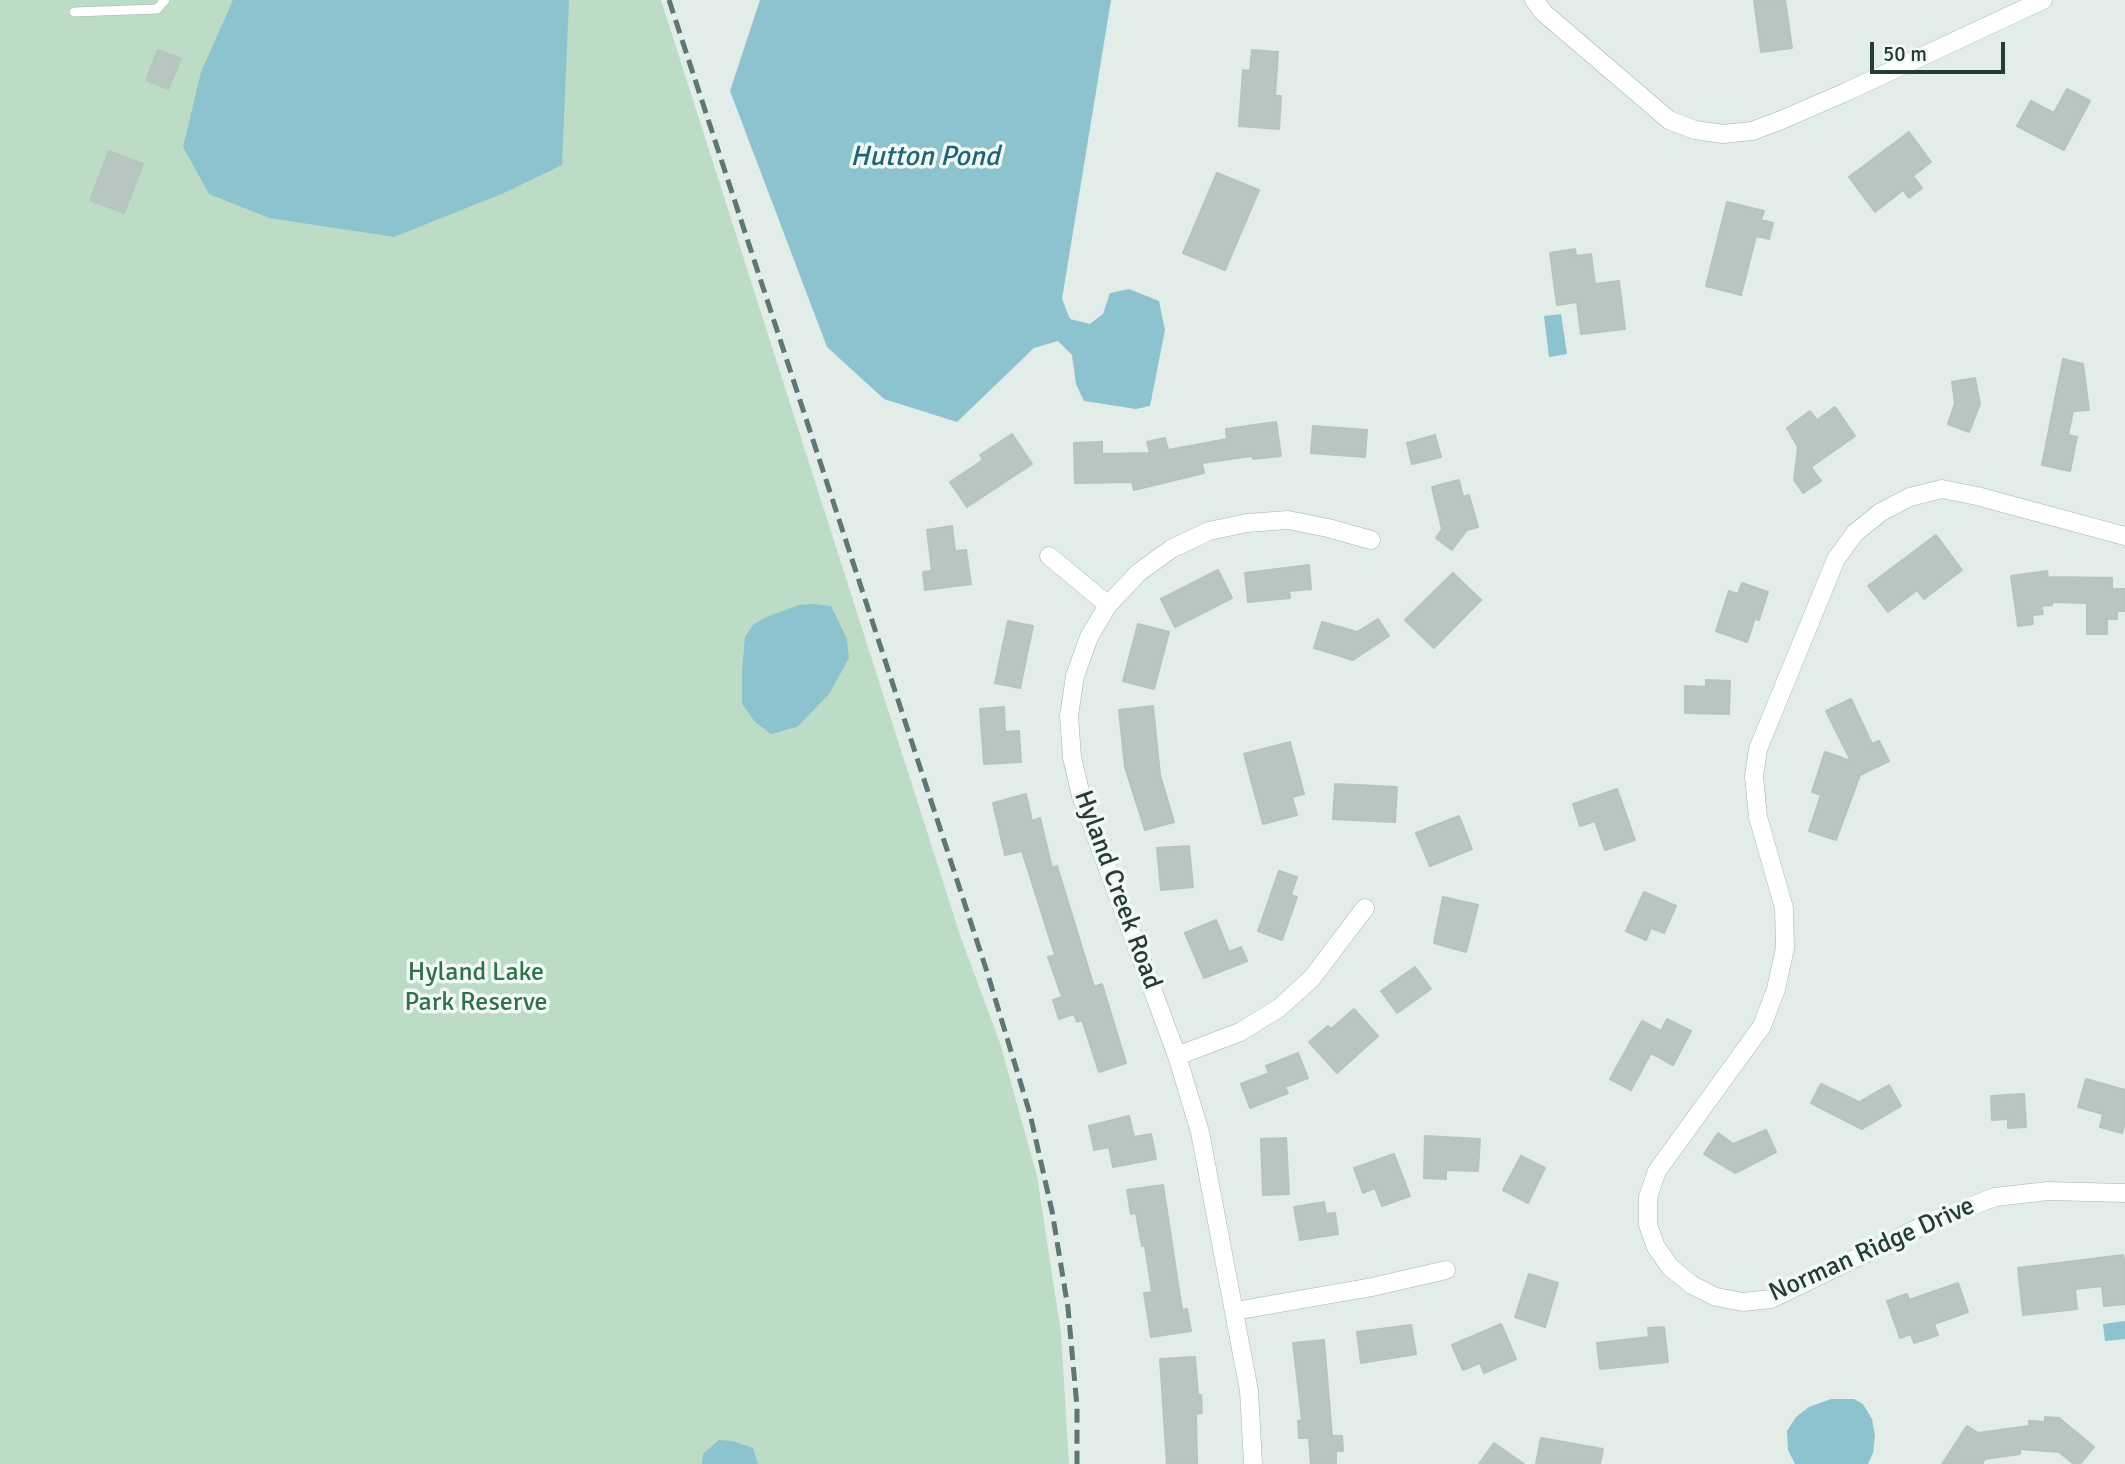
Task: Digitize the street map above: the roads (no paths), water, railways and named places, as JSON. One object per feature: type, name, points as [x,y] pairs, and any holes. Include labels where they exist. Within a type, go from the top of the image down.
[{"type":"street","points":[[1534,0],[1544,13],[1669,120],[1695,130],[1723,134],[1752,131],[1779,121],[2043,0]]},
{"type":"street","name":"Norman Ridge Drive","points":[[2125,536],[1942,489],[1910,497],[1881,512],[1855,533],[1836,559],[1758,749],[1754,776],[1758,817],[1784,908],[1785,948],[1776,989],[1762,1026],[1657,1171],[1648,1197],[1648,1225],[1656,1247],[1670,1266],[1692,1285],[1716,1297],[1743,1301],[1771,1299],[1936,1220],[1995,1197],[2048,1191],[2125,1193]]},
{"type":"street","name":"Hyland Creek Road","points":[[1253,1464],[1248,1391],[1200,1132],[1177,1056],[1081,796],[1072,757],[1069,716],[1075,676],[1089,637],[1108,605],[1138,573],[1171,549],[1209,531],[1247,523],[1288,520],[1371,540]]},
{"type":"street","points":[[1049,556],[1108,605]]},
{"type":"street","points":[[1177,1056],[1240,1032],[1279,1009],[1312,978],[1365,908]]},
{"type":"street","points":[[1235,1311],[1372,1287],[1446,1270]]},
{"type":"lane","points":[[74,12],[157,9],[165,0]]},
{"type":"water","points":[[233,0],[569,0],[562,165],[504,193],[394,237],[269,218],[209,194],[183,147],[201,72]]},
{"type":"water","name":"Hutton Pond","points":[[760,0],[1111,0],[1062,299],[1070,319],[1090,324],[1103,314],[1110,293],[1129,289],[1159,301],[1165,330],[1150,406],[1136,409],[1084,401],[1076,384],[1072,355],[1058,341],[1034,348],[957,422],[884,399],[827,347],[730,91]]},
{"type":"water","points":[[1561,314],[1567,354],[1549,357],[1544,316]]},
{"type":"water","points":[[799,605],[831,606],[847,639],[849,658],[829,694],[797,727],[771,734],[755,722],[742,704],[745,637],[753,625],[766,617]]},
{"type":"water","points":[[2125,1321],[2125,1339],[2105,1341],[2103,1324]]},
{"type":"water","points":[[1831,1399],[1854,1399],[1863,1404],[1872,1419],[1875,1436],[1873,1453],[1868,1464],[1795,1464],[1788,1450],[1787,1431],[1796,1417],[1809,1407]]},
{"type":"water","points":[[719,1440],[753,1448],[758,1464],[702,1464],[703,1454]]},
{"type":"railway","points":[[669,0],[988,975],[1030,1114],[1052,1211],[1068,1308],[1077,1407],[1077,1464]]},
{"type":"park label","name":"Hyland Lake Park Reserve","points":[[476,988]]}]
